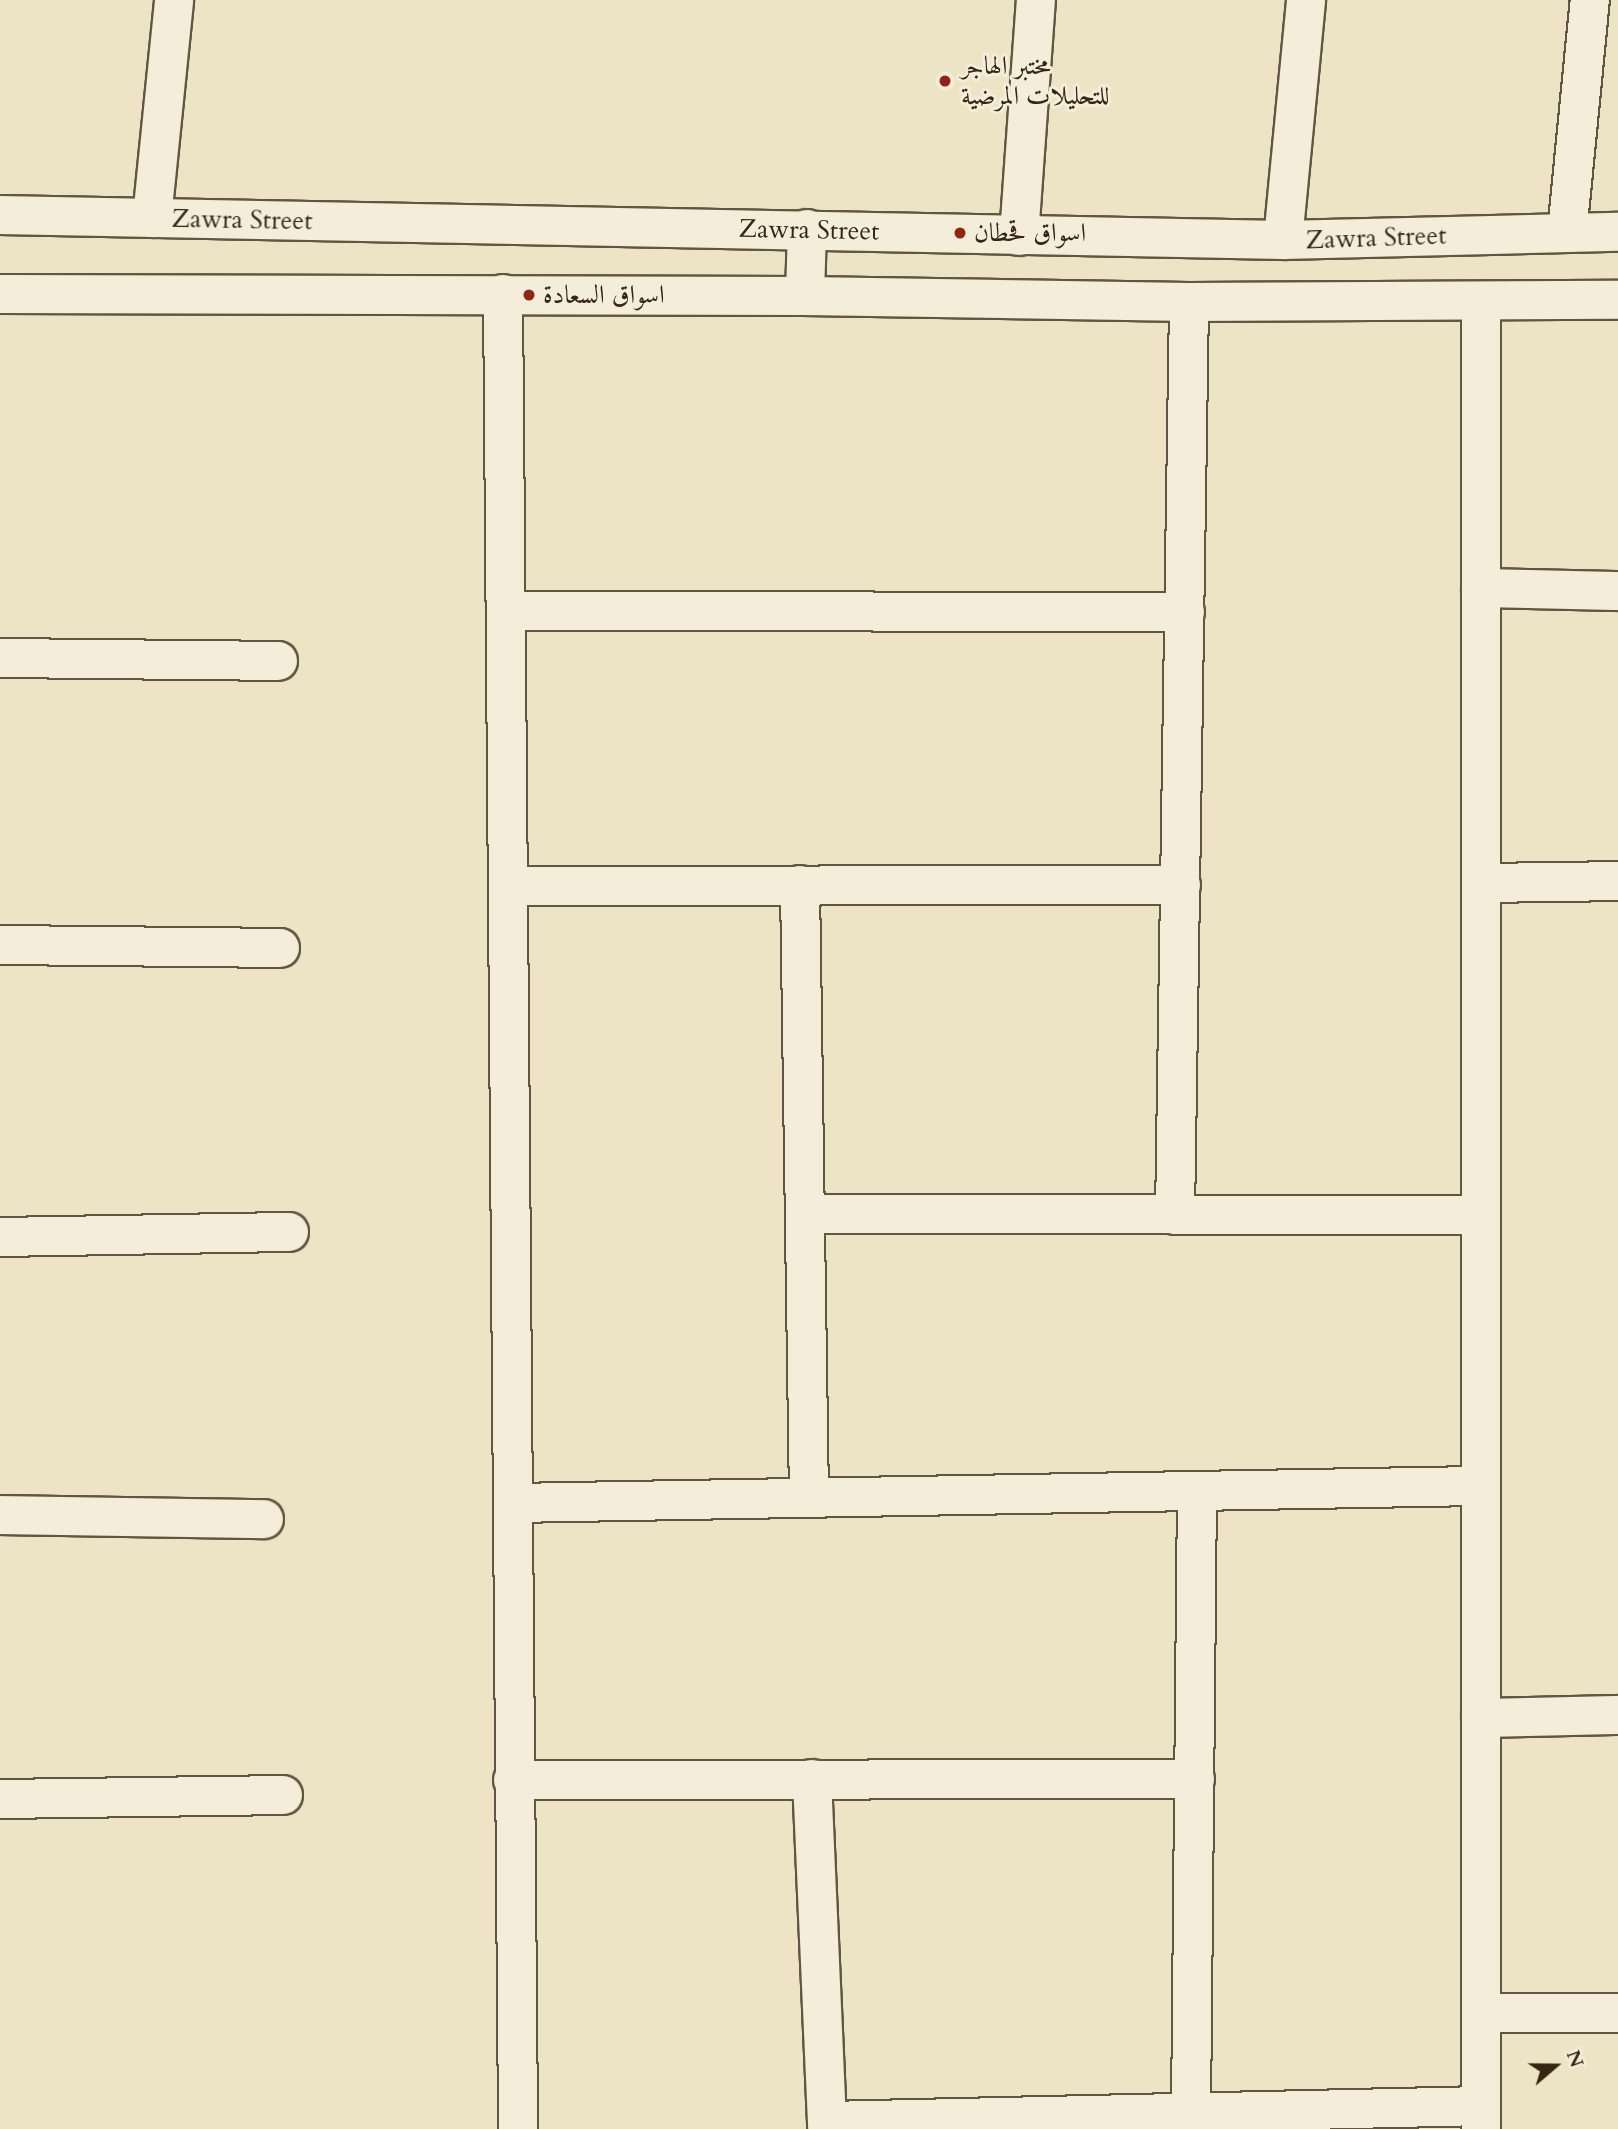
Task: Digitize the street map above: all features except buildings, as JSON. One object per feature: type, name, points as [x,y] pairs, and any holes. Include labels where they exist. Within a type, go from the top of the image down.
[{"type":"street","points":[[152,218],[174,0]]},
{"type":"street","points":[[1019,236],[1036,0]]},
{"type":"street","points":[[1283,240],[1306,0]]},
{"type":"street","points":[[1567,233],[1590,0]]},
{"type":"street","name":"Zawra Street","points":[[0,215],[1283,240],[1618,232]]},
{"type":"street","points":[[805,296],[807,229]]},
{"type":"street","points":[[0,294],[805,296],[1189,302],[1618,300]]},
{"type":"street","points":[[503,294],[513,1780],[518,2129]]},
{"type":"street","points":[[812,1779],[827,2125],[1191,2113],[1481,2118],[1482,301]]},
{"type":"street","points":[[1175,1214],[1189,302]]},
{"type":"street","points":[[1481,588],[1618,590]]},
{"type":"street","points":[[506,611],[1185,612]]},
{"type":"street","points":[[0,658],[278,661]]},
{"type":"street","points":[[1482,883],[1618,881]]},
{"type":"street","points":[[800,885],[809,1498]]},
{"type":"street","points":[[508,886],[1181,885]]},
{"type":"street","points":[[0,945],[280,948]]},
{"type":"street","points":[[804,1214],[1481,1215]]},
{"type":"street","points":[[0,1237],[289,1232]]},
{"type":"street","points":[[513,1503],[1481,1486]]},
{"type":"street","points":[[1191,2113],[1197,1492]]},
{"type":"street","points":[[0,1515],[264,1519]]},
{"type":"street","points":[[1481,1718],[1618,1716]]},
{"type":"street","points":[[513,1780],[1195,1779]]},
{"type":"street","points":[[0,1800],[283,1795]]},
{"type":"street","points":[[1481,2014],[1618,2013]]},
{"type":"place","name":"مختبر الهاجر للتحليلات المرضية","points":[[945,81]]},
{"type":"place","name":"اسواق قحطان","points":[[960,233]]},
{"type":"place","name":"اسواق السعادة","points":[[529,295]]}]
